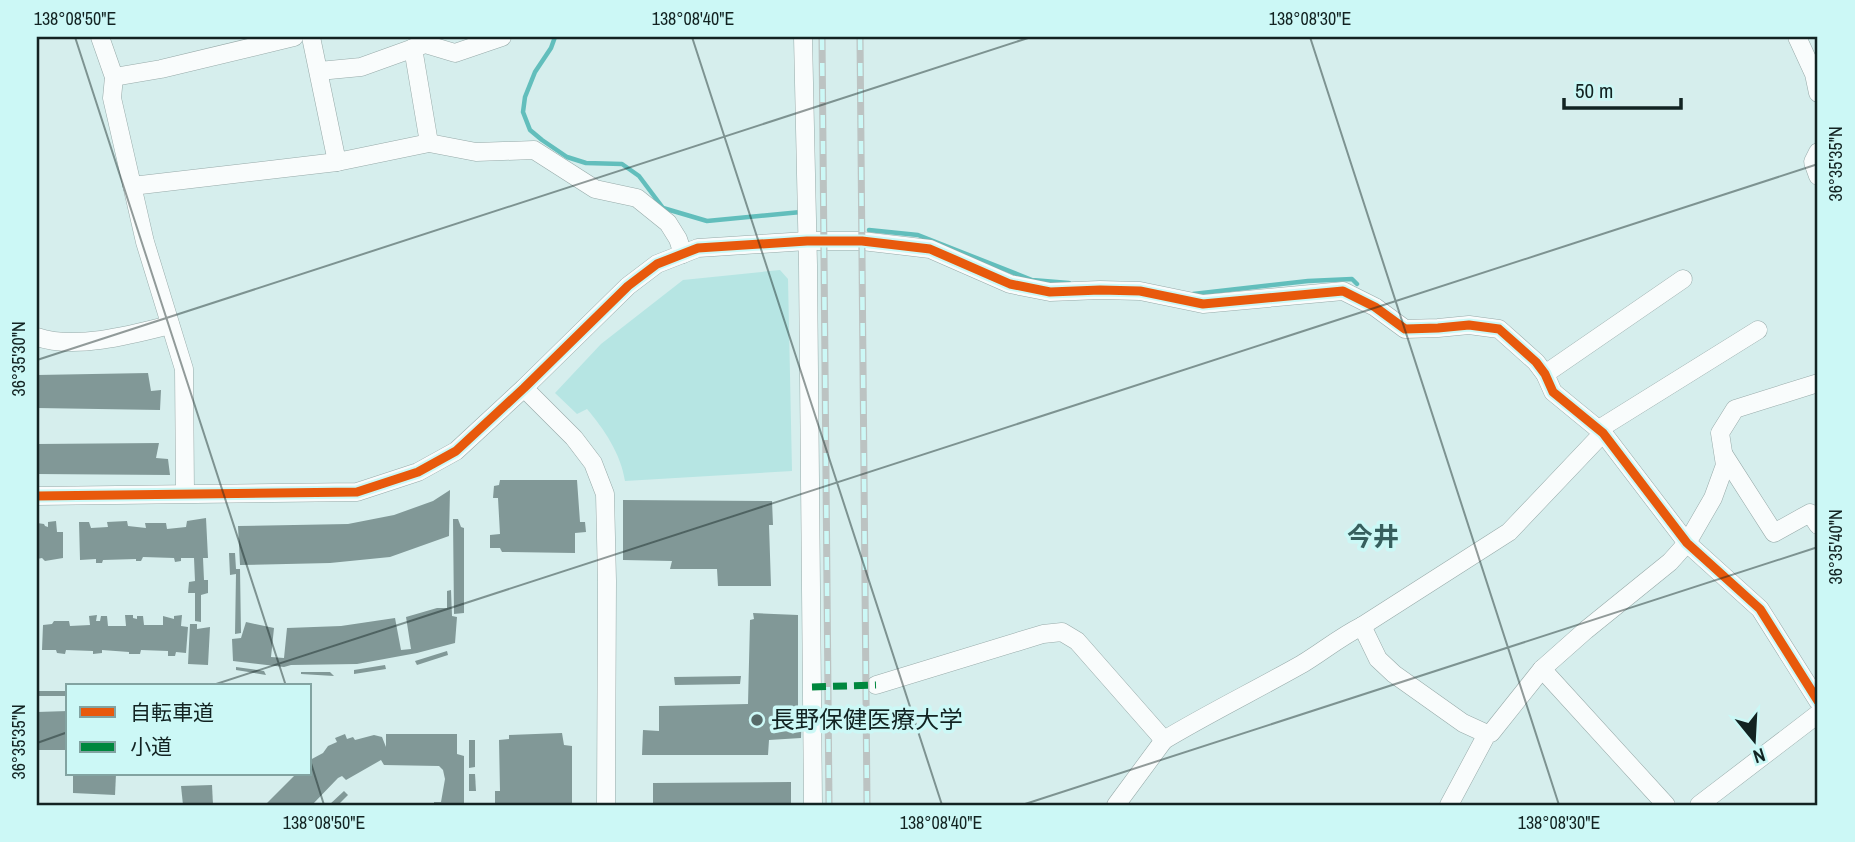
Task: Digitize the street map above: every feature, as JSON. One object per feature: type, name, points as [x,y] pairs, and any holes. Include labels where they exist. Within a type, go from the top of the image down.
[{"type":"street","points":[[100,37],[114,77],[112,98],[145,242],[184,369],[185,494]]},
{"type":"street","points":[[114,77],[161,69],[294,37]]},
{"type":"street","points":[[311,37],[337,162]]},
{"type":"street","points":[[319,71],[361,67],[425,44],[455,53],[502,37]]},
{"type":"street","points":[[803,37],[813,805]]},
{"type":"street","points":[[1797,37],[1814,74],[1818,93]]},
{"type":"street","points":[[413,48],[429,143]]},
{"type":"street","points":[[132,186],[337,162],[429,143],[476,152],[534,150],[595,189],[637,198],[668,223],[683,254]]},
{"type":"street","points":[[1818,152],[1813,162],[1818,176]]},
{"type":"street","points":[[37,496],[357,492],[418,472],[456,451],[628,286],[657,264],[698,248],[807,241],[862,241],[930,249],[1010,284],[1050,292],[1140,291],[1203,304],[1343,291],[1375,307],[1405,329],[1469,325],[1499,329],[1536,362],[1553,392],[1601,430],[1688,543],[1760,609],[1818,701]]},
{"type":"street","points":[[1545,374],[1683,279]]},
{"type":"street","points":[[37,337],[54,343],[126,336],[170,326]]},
{"type":"street","points":[[1116,805],[1164,740],[1304,662],[1509,532],[1601,430],[1758,330]]},
{"type":"street","points":[[1449,805],[1487,734],[1491,733],[1542,669],[1586,629],[1670,562],[1688,543],[1713,498],[1725,465],[1720,433],[1735,409],[1818,383]]},
{"type":"street","points":[[524,388],[574,438],[593,463],[605,494],[607,805]]},
{"type":"street","points":[[1724,455],[1774,533],[1810,513],[1818,525]]},
{"type":"street","points":[[1362,626],[1378,659],[1394,674],[1463,723],[1487,734]]},
{"type":"street","points":[[876,685],[1043,634],[1062,632],[1077,641],[1164,740]]},
{"type":"street","points":[[1542,669],[1666,805]]},
{"type":"street","points":[[1699,805],[1818,714]]},
{"type":"shaded area","points":[[780,270],[788,279],[792,471],[625,481],[616,452],[587,409],[577,414],[555,393],[601,344],[683,280]]},
{"type":"building","points":[[148,373],[151,391],[161,390],[160,410],[37,408],[37,375]]},
{"type":"building","points":[[159,443],[156,458],[168,459],[170,475],[37,474],[37,444]]},
{"type":"building","points":[[500,480],[577,480],[580,522],[585,522],[586,532],[575,533],[575,553],[502,552],[500,548],[490,548],[490,535],[500,534],[498,498],[493,498],[494,486],[499,485]]},
{"type":"building","points":[[450,490],[449,536],[390,557],[330,563],[240,565],[238,526],[348,524],[394,515],[433,501]]},
{"type":"building","points":[[623,500],[772,501],[773,525],[769,525],[771,586],[718,586],[717,569],[670,569],[672,561],[623,560]]},
{"type":"building","points":[[206,518],[208,558],[203,558],[204,580],[208,580],[208,593],[201,595],[201,622],[195,621],[195,593],[188,593],[189,582],[195,581],[194,558],[181,558],[181,561],[175,562],[174,558],[143,557],[141,561],[103,560],[102,563],[96,563],[96,559],[80,560],[79,522],[89,522],[91,528],[108,527],[107,522],[127,521],[128,526],[146,528],[145,523],[166,523],[167,529],[186,527],[187,521]]},
{"type":"building","points":[[453,519],[458,519],[464,528],[464,613],[454,614]]},
{"type":"building","points":[[56,521],[57,532],[63,532],[63,558],[45,561],[42,558],[37,559],[37,523],[48,527],[48,522]]},
{"type":"building","points":[[229,553],[235,553],[236,569],[240,569],[241,633],[235,634],[236,574],[230,575]]},
{"type":"building","points":[[451,590],[452,616],[457,617],[455,643],[357,664],[284,667],[233,661],[232,639],[241,638],[246,622],[274,628],[271,657],[284,658],[287,628],[341,626],[395,618],[401,650],[411,649],[406,617],[437,608],[447,608],[447,591]]},
{"type":"building","points":[[753,613],[798,615],[798,708],[802,708],[801,738],[769,740],[768,755],[642,755],[643,730],[659,731],[659,706],[748,704],[750,620],[754,619]]},
{"type":"building","points":[[97,615],[96,621],[100,621],[101,616],[107,616],[108,626],[126,626],[125,615],[133,615],[133,618],[137,619],[137,616],[143,616],[144,625],[163,625],[163,616],[174,619],[174,616],[182,615],[181,626],[188,627],[186,653],[176,652],[175,656],[168,656],[168,651],[141,650],[140,654],[129,654],[102,650],[102,653],[93,654],[93,651],[66,650],[65,654],[57,653],[56,650],[42,650],[43,625],[52,624],[54,621],[69,621],[70,626],[90,625],[89,616]]},
{"type":"building","points":[[190,624],[197,624],[197,629],[210,627],[208,665],[188,664]]},
{"type":"building","points":[[447,651],[448,655],[417,665],[415,661]]},
{"type":"building","points":[[385,665],[386,669],[354,674],[354,670]]},
{"type":"building","points":[[236,667],[264,671],[266,675],[236,670]]},
{"type":"building","points":[[330,672],[334,676],[301,674]]},
{"type":"building","points":[[741,676],[740,684],[675,685],[674,677]]},
{"type":"building","points":[[37,691],[66,691],[66,696],[37,696]]},
{"type":"building","points":[[66,711],[66,750],[37,750],[37,712]]},
{"type":"building","points":[[562,733],[564,745],[572,746],[572,805],[495,805],[495,791],[500,791],[499,740],[509,739],[509,735]]},
{"type":"building","points":[[345,734],[347,739],[353,737],[355,740],[374,735],[382,737],[386,747],[386,734],[457,734],[457,754],[464,756],[464,805],[434,805],[434,802],[441,802],[445,779],[439,766],[384,765],[381,760],[346,780],[342,776],[338,778],[312,805],[265,805],[294,776],[312,776],[312,759],[337,742],[335,738]]},
{"type":"building","points":[[469,740],[475,740],[475,767],[469,768]]},
{"type":"building","points":[[469,774],[475,774],[476,791],[469,791]]},
{"type":"building","points":[[73,776],[116,776],[115,795],[73,793]]},
{"type":"building","points":[[791,782],[791,805],[653,805],[653,783]]},
{"type":"building","points":[[212,785],[213,805],[183,805],[181,786]]},
{"type":"building","points":[[344,791],[348,795],[338,805],[329,805]]},
{"type":"waterway","points":[[555,37],[535,72],[525,97],[523,112],[530,130],[542,140],[567,157],[586,163],[622,164],[639,176],[663,208],[707,221],[801,212]]},
{"type":"waterway","points":[[869,230],[918,235],[1032,280],[1069,283]]},
{"type":"waterway","points":[[1193,294],[1308,281],[1352,279],[1357,284]]},
{"type":"railway","points":[[822,37],[829,805]]},
{"type":"railway","points":[[860,37],[867,805]]},
{"type":"marked path","points":[[812,687],[876,685]]},
{"type":"cycle path","points":[[37,496],[357,492],[418,472],[456,451],[628,286],[657,264],[698,248],[807,241],[862,241],[930,249],[1010,284],[1050,292],[1140,291],[1203,304],[1343,291],[1375,307],[1405,329],[1469,325],[1499,329],[1536,362],[1553,392],[1603,433],[1687,543],[1760,609],[1818,701]]},
{"type":"place","name":"長野保健医療大学","points":[[757,720]]},
{"type":"district","name":"今井","points":[[1373,537]]}]
